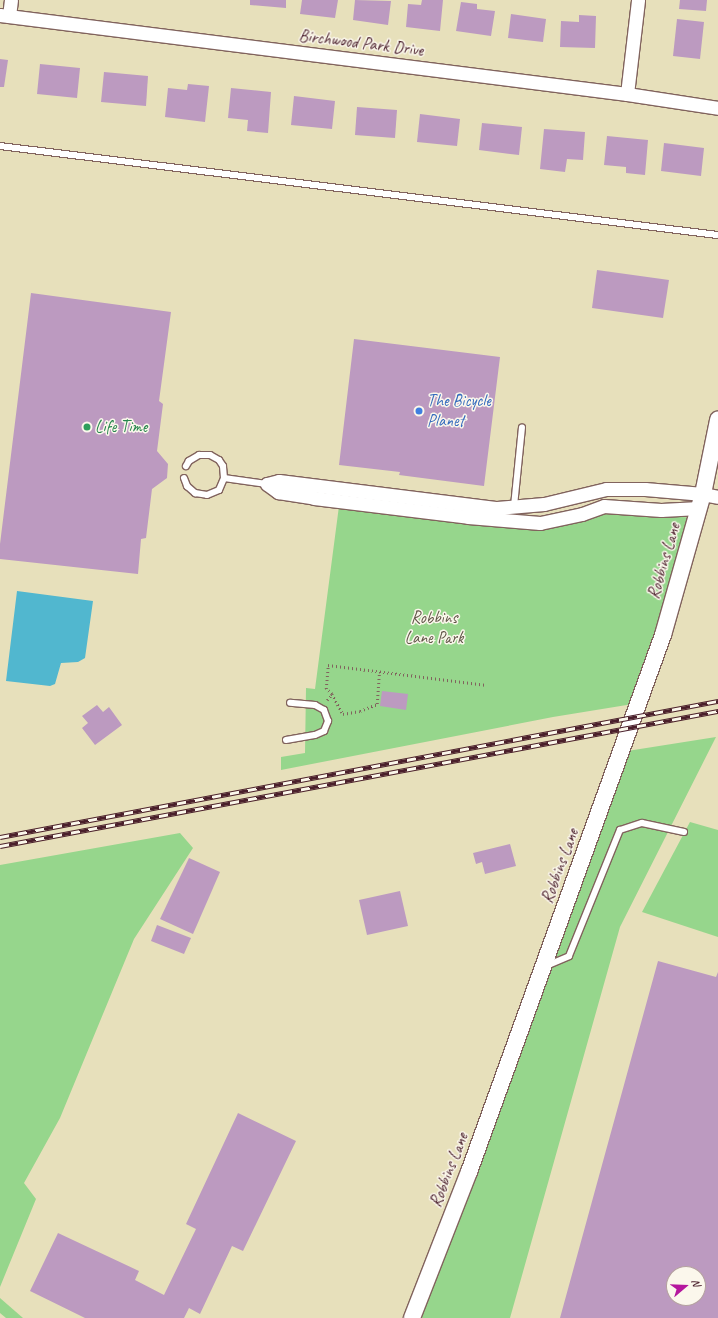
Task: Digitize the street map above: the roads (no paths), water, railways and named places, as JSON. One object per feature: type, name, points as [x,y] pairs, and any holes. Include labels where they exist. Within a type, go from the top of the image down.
[{"type":"street","points":[[4,16],[11,0]]},
{"type":"street","points":[[627,94],[638,0]]},
{"type":"street","name":"Birchwood Park Drive","points":[[4,16],[627,94],[718,108]]},
{"type":"street","name":"Robbins Lane","points":[[412,1318],[469,1172],[664,635],[707,500],[718,420]]},
{"type":"street","points":[[267,484],[279,481],[496,508],[544,504],[606,489],[645,489],[707,500]]},
{"type":"street","points":[[267,484],[278,492],[322,499],[468,517],[540,523],[582,514],[604,506],[661,510],[707,500]]},
{"type":"lane","points":[[0,146],[718,235]]},
{"type":"lane","points":[[514,506],[522,427]]},
{"type":"lane","points":[[184,478],[187,486],[195,493],[207,495],[218,490],[224,478],[223,466],[219,460],[210,455],[199,455],[190,461],[186,466]]},
{"type":"lane","points":[[224,478],[267,484]]},
{"type":"lane","points":[[286,740],[315,735],[324,731],[328,721],[324,710],[315,705],[290,703]]},
{"type":"lane","points":[[543,968],[569,956],[620,830],[642,822],[684,832]]},
{"type":"water","points":[[17,591],[93,601],[85,658],[78,662],[61,663],[55,684],[50,686],[6,681]]},
{"type":"railway","points":[[0,837],[718,701]]},
{"type":"railway","points":[[0,846],[718,711]]},
{"type":"place","name":"The Bicycle Planet","points":[[419,411]]},
{"type":"place","name":"Life Time","points":[[87,427]]},
{"type":"park label","name":"Robbins Lane Park","points":[[434,628]]}]
